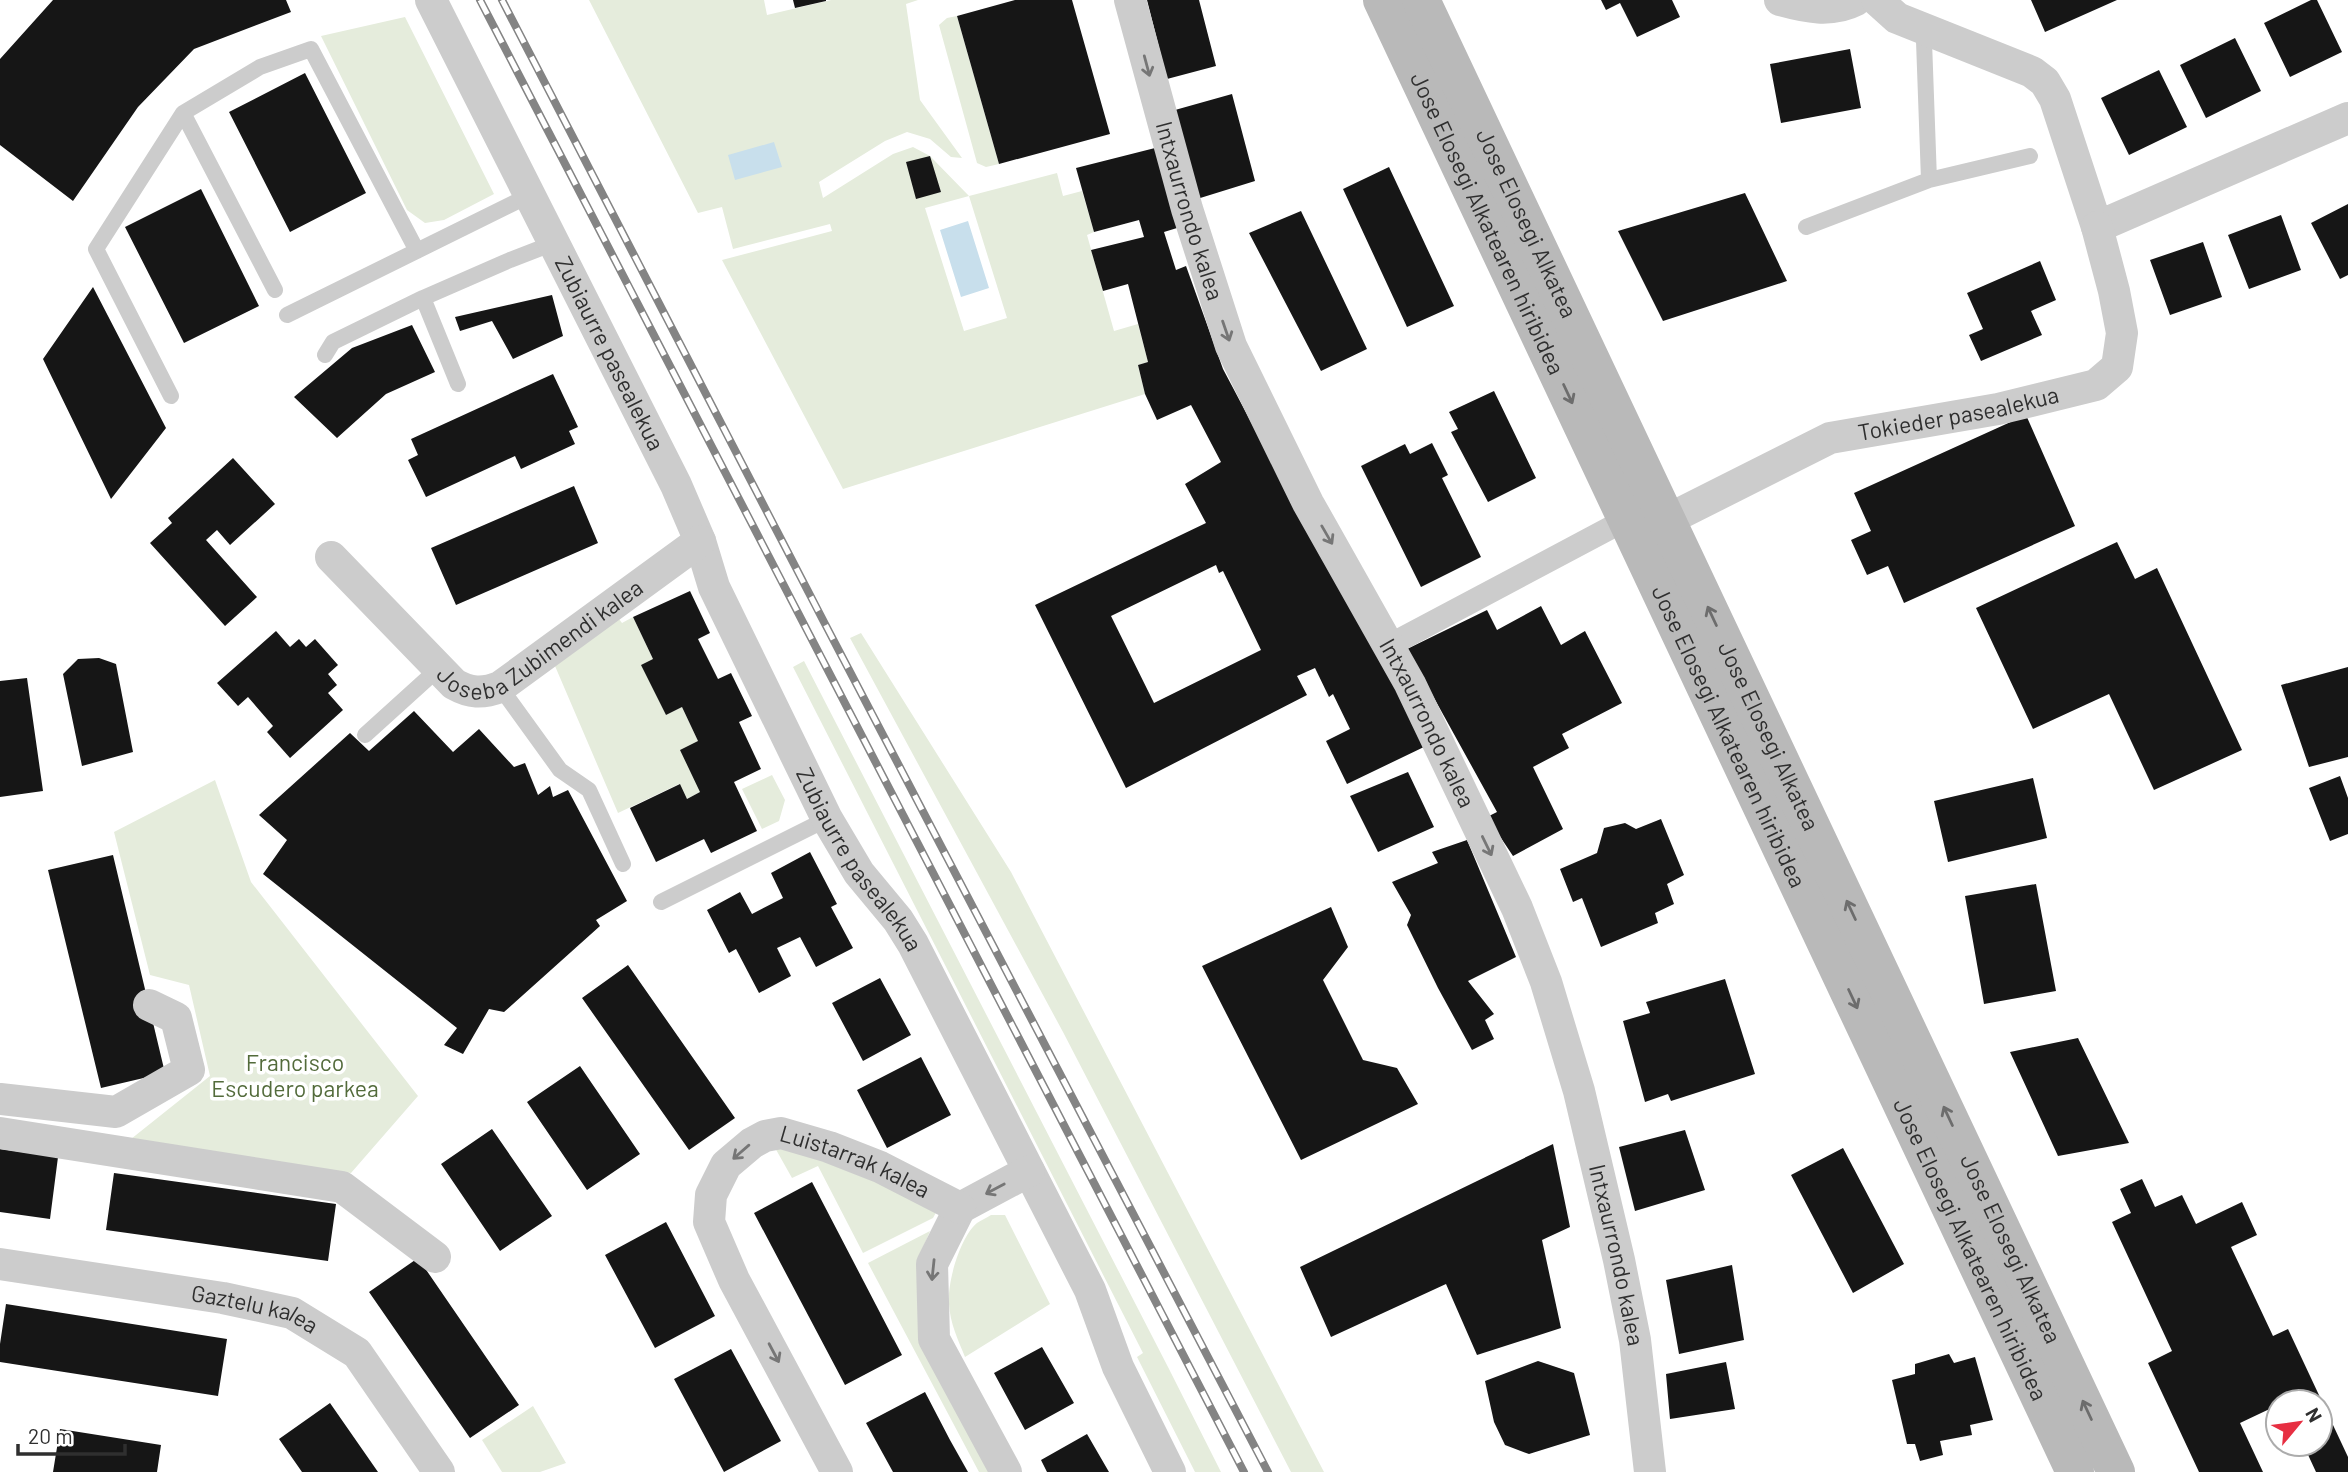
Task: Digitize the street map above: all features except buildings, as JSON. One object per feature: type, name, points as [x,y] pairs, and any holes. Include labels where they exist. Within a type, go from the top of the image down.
[{"type":"main road","name":"Jose Elosegi Alkatearen hiribidea","points":[[1382,0],[2075,1472]]},
{"type":"main road","name":"Jose Elosegi Alkatea","points":[[1422,0],[2116,1472]]},
{"type":"street","name":"Zubiaurre pasealekua","points":[[430,0],[680,494],[700,541],[714,587],[827,819],[859,873],[898,919],[913,944],[1090,1290],[1118,1367],[1170,1472]]},
{"type":"street","name":"Intxaurrondo kalea","points":[[1130,0],[1186,209],[1231,345],[1308,503],[1410,684],[1517,908],[1546,982],[1563,1033],[1599,1170],[1635,1340],[1650,1472]]},
{"type":"street","points":[[1780,0],[1811,9],[1847,4],[1856,0]]},
{"type":"street","name":"Tokieder pasealekua","points":[[1667,520],[1830,438],[1998,409],[2096,385],[2117,367],[2122,332],[2114,291],[2097,227],[2055,99],[2045,82],[2032,72],[1897,18],[1877,0]]},
{"type":"street","points":[[2097,227],[2348,118]]},
{"type":"street","points":[[1390,645],[1627,519]]},
{"type":"street","name":"Joseba Zubimendi kalea","points":[[331,557],[454,684],[477,693],[499,687],[700,541]]},
{"type":"street","points":[[0,1099],[116,1112],[189,1070],[177,1018],[149,1005]]},
{"type":"street","points":[[0,1133],[342,1187],[435,1257]]},
{"type":"street","name":"Luistarrak kalea","points":[[837,1472],[734,1280],[709,1222],[711,1195],[726,1165],[752,1143],[765,1136],[781,1133],[830,1147],[880,1167],[960,1208],[932,1264],[934,1339],[1006,1472]]},
{"type":"street","points":[[960,1208],[1029,1171]]},
{"type":"street","name":"Gaztelu kalea","points":[[0,1265],[223,1298],[292,1313],[357,1353],[439,1472]]},
{"type":"lane","points":[[1926,30],[1924,41],[1929,180]]},
{"type":"lane","points":[[171,396],[96,249],[183,113],[260,67],[311,50],[417,251]]},
{"type":"lane","points":[[183,113],[275,290]]},
{"type":"lane","points":[[1806,227],[1929,180],[2029,156]]},
{"type":"lane","points":[[287,315],[530,195]]},
{"type":"lane","name":"Zubiaurre pasealekua","points":[[325,355],[333,342],[423,298],[554,243]]},
{"type":"lane","points":[[423,298],[458,384]]},
{"type":"lane","points":[[365,735],[439,668]]},
{"type":"lane","points":[[499,687],[560,770],[589,790],[623,864]]},
{"type":"lane","points":[[661,902],[827,819]]},
{"type":"green space","points":[[589,0],[764,0],[767,15],[831,0],[918,0],[906,4],[920,100],[962,158],[951,157],[930,139],[907,132],[885,141],[819,182],[823,198],[893,154],[913,147],[930,156],[969,196],[1057,173],[1063,196],[1082,191],[1094,232],[1087,235],[1114,331],[1138,324],[1148,362],[1138,365],[1145,394],[843,489],[722,260],[832,231],[830,224],[733,249],[722,207],[698,213]],"holes":[[[969,196],[1007,318],[964,331],[925,208]]]},
{"type":"green space","points":[[957,16],[999,164],[986,167],[977,163],[939,25],[947,18]]},
{"type":"green space","points":[[405,17],[494,194],[444,220],[425,223],[407,210],[321,36]]},
{"type":"green space","points":[[633,617],[653,659],[642,665],[666,715],[682,707],[698,741],[700,792],[687,799],[679,784],[618,813],[555,666],[619,619],[622,623]]},
{"type":"green space","points":[[861,633],[1011,872],[1324,1472],[1291,1472],[1063,1032],[850,638]]},
{"type":"green space","points":[[804,661],[1221,1472],[1195,1472],[1137,1357],[1143,1353],[793,667]]},
{"type":"green space","points":[[772,775],[785,800],[779,821],[762,829],[742,789]]},
{"type":"green space","name":"Francisco Escudero parkea","points":[[215,780],[251,882],[418,1096],[351,1173],[131,1139],[210,1076],[189,985],[150,975],[114,832]]},
{"type":"green space","points":[[774,1146],[785,1146],[939,1207],[933,1218],[863,1253],[818,1166],[792,1178]]},
{"type":"green space","points":[[991,1215],[1005,1215],[1050,1304],[965,1357],[951,1318],[950,1284],[965,1239],[977,1223]]},
{"type":"green space","points":[[930,1231],[918,1260],[992,1472],[979,1472],[868,1263]]},
{"type":"green space","points":[[533,1406],[566,1463],[540,1472],[502,1472],[482,1440]]},
{"type":"water","points":[[774,142],[782,167],[735,180],[728,155]]},
{"type":"water","points":[[968,221],[989,288],[961,297],[940,230]]},
{"type":"railway","points":[[480,0],[1244,1472]]},
{"type":"railway","points":[[502,0],[1268,1472]]}]
